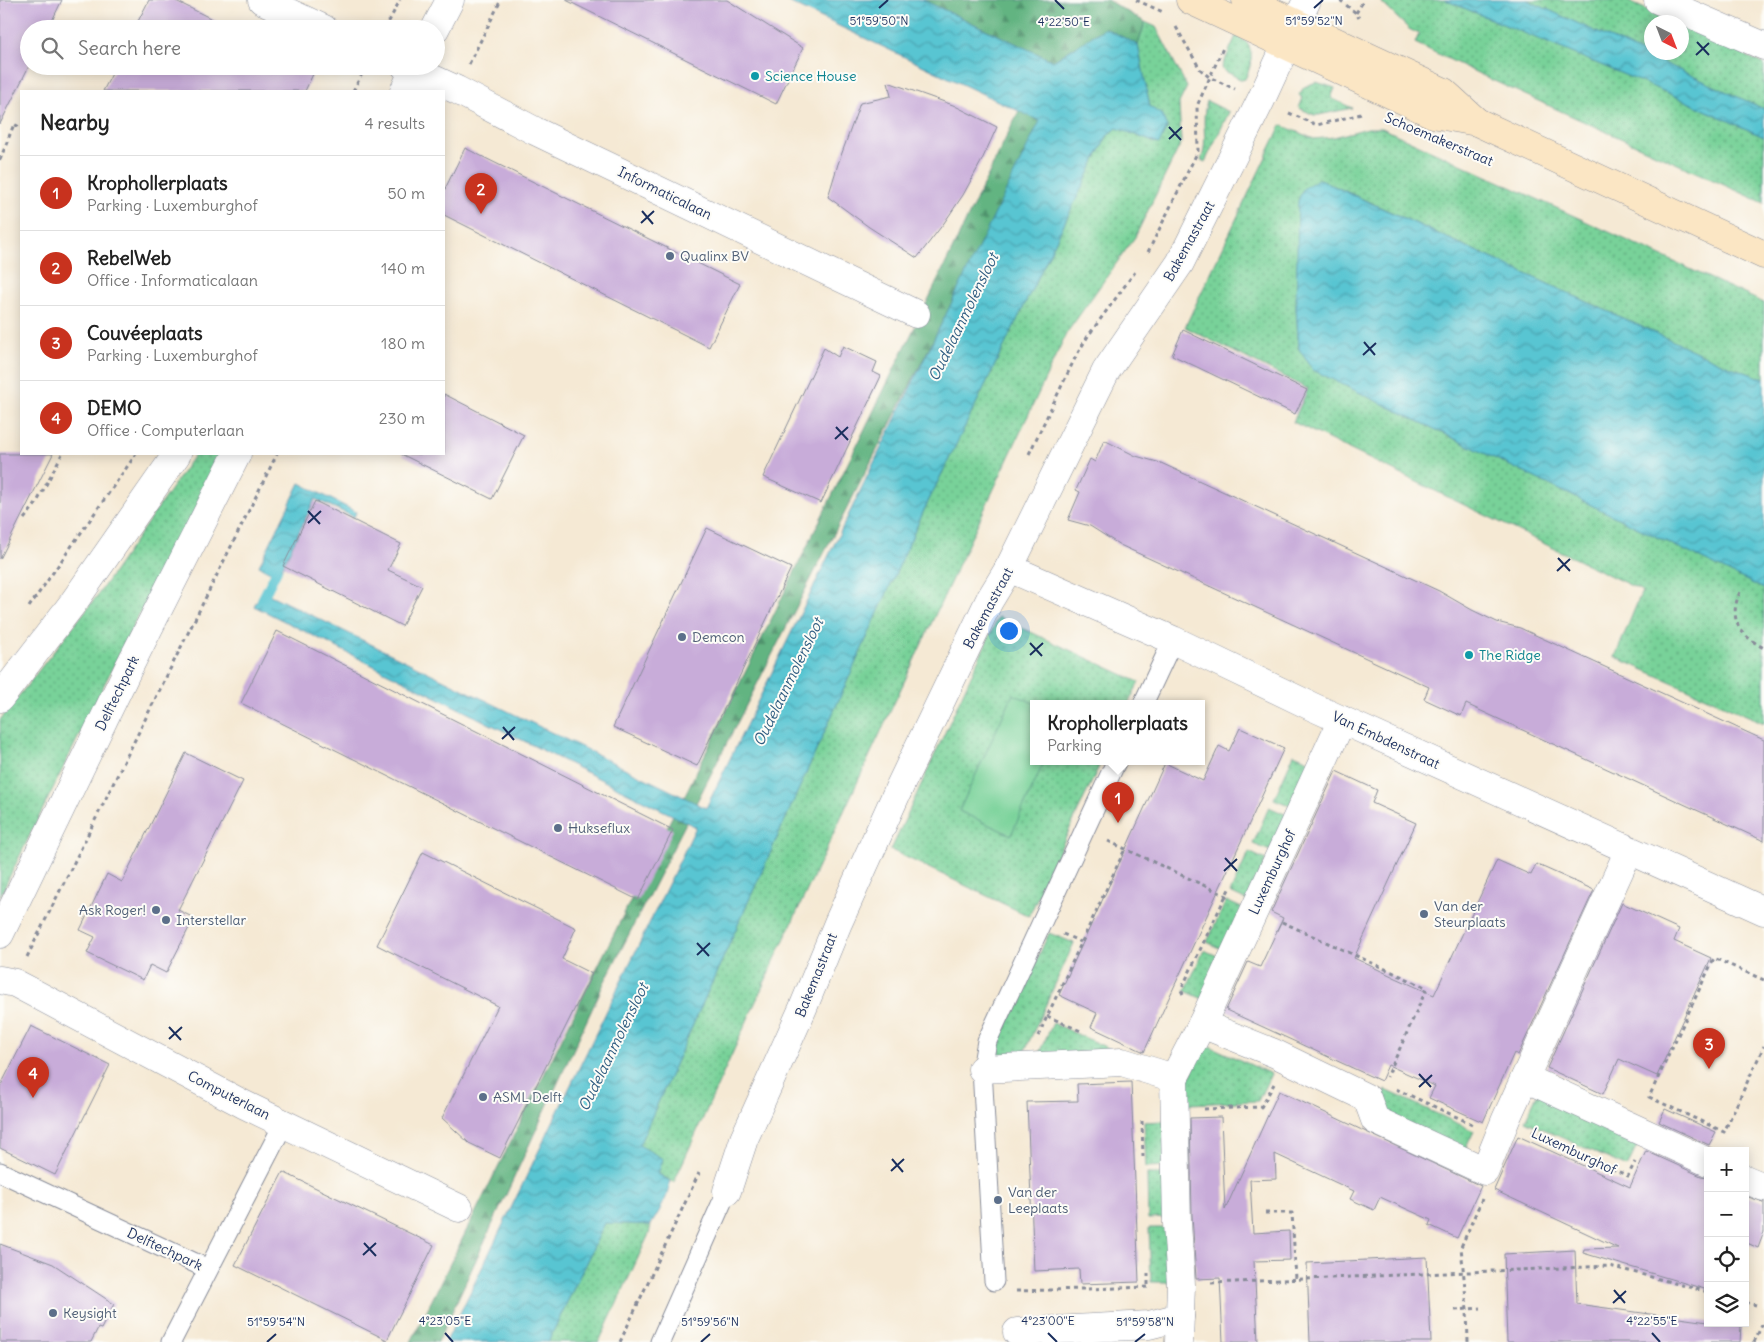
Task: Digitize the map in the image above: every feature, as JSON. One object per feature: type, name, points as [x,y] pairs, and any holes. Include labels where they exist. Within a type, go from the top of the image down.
[{"type":"main road","points":[[1180,8],[1241,10],[1297,23],[1444,92],[1477,122],[1764,256]]},
{"type":"street","points":[[262,0],[305,20]]},
{"type":"street","points":[[440,20],[450,0]]},
{"type":"street","points":[[1658,0],[1764,46]]},
{"type":"street","name":"Bakemastraat","points":[[727,1191],[744,1139],[803,1008],[838,923],[900,786],[989,601],[1009,568],[1106,371],[1180,263],[1297,23]]},
{"type":"street","name":"Informaticalaan","points":[[413,75],[456,90],[535,131],[916,314]]},
{"type":"street","points":[[0,698],[74,604],[175,455]]},
{"type":"street","name":"Delftechpark","points":[[0,934],[129,667],[237,455]]},
{"type":"street","name":"Van Embdenstraat","points":[[1009,568],[1173,640],[1342,720],[1764,911]]},
{"type":"street","name":"Luxemburghof","points":[[1186,1324],[1177,1223],[1174,1078],[1202,1024],[1342,720]]},
{"type":"street","points":[[1202,1024],[1274,1053],[1376,1090],[1375,1120],[1485,1171],[1502,1128],[1630,850]]},
{"type":"street","name":"Computerlaan","points":[[7,982],[240,1102],[459,1208]]},
{"type":"street","points":[[982,1069],[1122,1062],[1174,1078]]},
{"type":"street","points":[[1525,1078],[1704,1160]]},
{"type":"street","points":[[1749,1181],[1764,1187]]},
{"type":"street","points":[[1017,1332],[1186,1324]]},
{"type":"lane","points":[[1145,700],[1173,640]]},
{"type":"lane","points":[[994,1281],[982,1069],[987,1041],[1115,765]]},
{"type":"lane","name":"Delftechpark","points":[[0,1172],[208,1270],[284,1123]]},
{"type":"lane","points":[[660,1342],[727,1191]]},
{"type":"lane","points":[[172,1342],[208,1270]]},
{"type":"path","points":[[390,20],[400,0]]},
{"type":"path","points":[[456,90],[501,0]]},
{"type":"path","points":[[1136,0],[1180,8]]},
{"type":"path","points":[[1356,13],[1364,0]]},
{"type":"path","points":[[1147,255],[1198,151],[1198,106],[1209,77],[1241,10]]},
{"type":"path","points":[[1174,23],[1200,69],[1209,77],[1317,125],[1363,114]]},
{"type":"path","points":[[354,90],[361,75]]},
{"type":"path","points":[[0,160],[14,124],[20,127]]},
{"type":"path","points":[[1076,356],[1088,336],[1136,270]]},
{"type":"path","points":[[24,519],[36,504],[61,455]]},
{"type":"path","points":[[28,608],[135,455]]},
{"type":"path","points":[[7,982],[276,455]]},
{"type":"path","points":[[1740,592],[1736,602],[1736,623],[1741,630],[1764,648]]},
{"type":"path","points":[[1084,830],[1427,988],[1376,1090]]},
{"type":"path","points":[[1024,1067],[1125,849]]},
{"type":"path","points":[[1764,980],[1714,958],[1649,1097],[1690,1113],[1724,1132],[1764,1046]]},
{"type":"path","name":"Luxemburghof","points":[[1376,1090],[1502,1128],[1628,1176],[1647,1134]]},
{"type":"path","points":[[1468,1342],[1461,1247],[1489,1184],[1485,1171]]},
{"type":"path","points":[[1265,1213],[1292,1213],[1296,1279]]},
{"type":"path","points":[[994,1281],[1007,1291],[1610,1266],[1704,1291]]},
{"type":"path","points":[[1749,1303],[1756,1305]]},
{"type":"path","points":[[1454,1310],[1481,1308]]},
{"type":"path","points":[[1754,1342],[1764,1320]]},
{"type":"green space","points":[[923,0],[1107,0],[1145,22],[1138,45],[1105,28],[1053,61]]},
{"type":"green space","points":[[1383,0],[1445,0],[1668,93],[1764,137],[1764,203],[1492,80],[1415,43],[1419,34],[1409,29],[1382,3]]},
{"type":"green space","points":[[1527,0],[1625,0],[1658,15],[1644,15],[1644,54]]},
{"type":"green space","points":[[1145,22],[1156,27],[1187,87],[1179,103],[1181,143],[1135,237],[1066,334],[776,957],[674,1182],[657,1172],[639,1145],[925,508],[1107,136],[1117,128],[1158,144],[1167,128],[1162,115],[1150,107],[1138,45]]},
{"type":"green space","points":[[1689,29],[1764,64],[1764,109],[1657,60],[1689,60]]},
{"type":"green space","points":[[1236,36],[1247,43],[1251,54],[1248,73],[1245,79],[1242,80],[1223,70],[1222,67]]},
{"type":"green space","points":[[1316,82],[1335,88],[1331,98],[1352,108],[1314,115],[1299,108],[1303,98],[1299,95],[1304,87]]},
{"type":"green space","points":[[1026,96],[1047,118],[605,981],[438,1342],[411,1342],[672,817],[679,807]]},
{"type":"green space","points":[[1207,101],[1229,112],[1205,162],[1201,160],[1204,146],[1204,116]]},
{"type":"green space","points":[[1281,125],[1314,139],[1334,137],[1368,128],[1382,128],[1764,303],[1764,379],[1723,364],[1319,179],[1299,201],[1296,308],[1299,349],[1313,370],[1764,589],[1764,723],[1615,657],[1642,591],[1293,422],[1308,389],[1185,327]]},
{"type":"green space","points":[[194,455],[225,455],[138,616],[0,896],[0,720],[97,596]]},
{"type":"green space","points":[[998,617],[1139,682],[1130,700],[1030,700],[1030,765],[1100,765],[1029,916],[891,850]]},
{"type":"green space","points":[[1013,694],[1030,701],[1030,765],[1043,765],[1011,835],[959,811]]},
{"type":"green space","points":[[1294,754],[1311,761],[1291,806],[1274,799]]},
{"type":"green space","points":[[1269,807],[1287,815],[1270,851],[1253,844]]},
{"type":"green space","points":[[1249,852],[1266,860],[1247,901],[1230,893]]},
{"type":"green space","points":[[1226,901],[1244,909],[1225,951],[1207,942]]},
{"type":"green space","points":[[1049,933],[1074,943],[1022,1057],[995,1057],[994,1053]]},
{"type":"green space","points":[[1204,950],[1222,958],[1203,999],[1185,991]]},
{"type":"green space","points":[[1053,1023],[1112,1050],[1038,1055]]},
{"type":"green space","points":[[1205,1044],[1271,1074],[1258,1101],[1189,1104],[1188,1081]]},
{"type":"green space","points":[[1386,1090],[1474,1131],[1465,1150],[1377,1110]]},
{"type":"green space","points":[[1539,1090],[1641,1138],[1627,1167],[1525,1121]]},
{"type":"green space","points":[[1164,1121],[1166,1166],[1146,1167],[1144,1122]]},
{"type":"green space","points":[[1147,1174],[1166,1174],[1168,1218],[1148,1219]]},
{"type":"green space","points":[[605,1223],[651,1225],[649,1234],[599,1342],[548,1342]]},
{"type":"green space","points":[[1149,1228],[1169,1228],[1171,1282],[1151,1282]]},
{"type":"water","name":"Oudelaanmolensloot","points":[[784,0],[923,0],[1053,61],[1105,28],[1138,45],[1150,107],[1162,115],[1167,127],[1159,144],[1117,128],[1107,136],[925,508],[639,1145],[663,1159],[658,1174],[670,1181],[666,1198],[651,1225],[605,1223],[548,1342],[446,1342],[696,827],[254,606],[262,591],[706,808],[1040,121]]},
{"type":"water","points":[[1445,0],[1527,0],[1644,54],[1644,60],[1657,60],[1764,109],[1764,137],[1668,93]]},
{"type":"water","points":[[1318,179],[1723,364],[1764,379],[1764,589],[1313,370],[1299,349],[1296,308],[1298,201],[1303,189]]},
{"type":"water","points":[[300,483],[356,512],[354,517],[315,499],[278,576],[259,566]]},
{"type":"building","points":[[0,0],[62,0],[52,20],[20,20],[20,75],[24,75],[0,124]]},
{"type":"building","points":[[149,0],[174,0],[214,20],[139,20]]},
{"type":"building","name":"Science House","points":[[566,0],[727,0],[803,48],[776,104]]},
{"type":"building","points":[[111,75],[313,75],[305,90],[104,90]]},
{"type":"building","points":[[888,82],[953,105],[997,127],[963,195],[917,258],[869,227],[828,197],[860,103],[891,96]]},
{"type":"building","points":[[465,148],[740,284],[709,347],[445,215],[445,189]]},
{"type":"building","points":[[1183,330],[1307,390],[1295,414],[1172,355]]},
{"type":"building","points":[[843,346],[877,362],[873,372],[881,376],[821,503],[763,477],[824,348],[838,357]]},
{"type":"building","points":[[445,395],[524,435],[492,499],[403,455],[445,455]]},
{"type":"building","name":"The Ridge","points":[[1104,440],[1136,456],[1161,463],[1439,591],[1497,622],[1520,628],[1764,740],[1764,841],[1466,704],[1461,716],[1424,699],[1429,687],[1120,545],[1090,526],[1068,520],[1080,492],[1076,490],[1090,459],[1095,462]]},
{"type":"building","points":[[0,454],[52,455],[0,559]]},
{"type":"building","points":[[315,501],[401,544],[388,570],[422,586],[402,626],[283,566]]},
{"type":"building","points":[[707,528],[791,568],[697,766],[613,727]]},
{"type":"building","points":[[277,631],[673,830],[638,900],[241,703]]},
{"type":"building","points":[[1240,728],[1284,748],[1144,1052],[1091,1027],[1097,1013],[1059,995],[1164,765],[1169,765],[1203,781],[1219,746],[1229,751]]},
{"type":"building","points":[[186,753],[243,781],[178,910],[194,918],[166,973],[150,965],[143,980],[87,953],[95,937],[80,930],[107,874],[122,882]]},
{"type":"building","points":[[1336,771],[1377,790],[1372,803],[1416,823],[1354,958],[1396,978],[1434,995],[1497,860],[1531,875],[1536,864],[1594,890],[1518,1055],[1514,1053],[1483,1122],[1429,1098],[1435,1086],[1388,1065],[1381,1081],[1226,1010],[1248,962],[1260,967],[1283,918],[1271,912]]},
{"type":"building","points":[[423,852],[576,928],[562,959],[592,974],[500,1158],[469,1143],[442,1118],[498,1006],[377,945]]},
{"type":"building","points":[[1622,903],[1679,929],[1674,941],[1711,958],[1657,1076],[1619,1059],[1603,1094],[1547,1068]]},
{"type":"building","points":[[31,1026],[110,1065],[55,1175],[0,1148],[0,1087]]},
{"type":"building","points":[[1131,1082],[1139,1282],[1080,1284],[1079,1269],[1034,1271],[1027,1102],[1078,1101],[1077,1084]]},
{"type":"building","points":[[1279,1091],[1481,1186],[1457,1238],[1429,1225],[1431,1220],[1380,1197],[1374,1210],[1350,1199],[1354,1191],[1275,1154],[1276,1179],[1250,1180],[1253,1233],[1289,1231],[1290,1260],[1254,1261],[1258,1342],[1223,1342],[1220,1278],[1196,1279],[1192,1215],[1190,1118],[1221,1117],[1225,1210]]},
{"type":"building","points":[[1665,1109],[1716,1132],[1709,1145],[1659,1122]]},
{"type":"building","points":[[1518,1136],[1630,1187],[1646,1151],[1704,1176],[1704,1289],[1583,1253],[1584,1249],[1618,1248],[1494,1190]]},
{"type":"building","points":[[283,1172],[434,1245],[387,1340],[235,1265]]},
{"type":"building","points":[[1749,1197],[1764,1202],[1764,1232],[1758,1248],[1749,1244]]},
{"type":"building","points":[[0,1244],[53,1264],[114,1304],[101,1329],[98,1328],[91,1342],[0,1342]]},
{"type":"building","points":[[1575,1250],[1577,1304],[1704,1321],[1704,1327],[1741,1327],[1740,1342],[1507,1342],[1504,1254]]},
{"type":"building","points":[[1427,1257],[1431,1342],[1310,1342],[1307,1263]]},
{"type":"waterway","points":[[267,602],[262,600],[277,570],[270,566]]},
{"type":"place","name":"Science House","points":[[755,76]]},
{"type":"place","name":"RebelWeb","points":[[481,214]]},
{"type":"place","name":"Qualinx BV","points":[[670,256]]},
{"type":"place","name":"Demcon","points":[[682,637]]},
{"type":"place","name":"The Ridge","points":[[1469,655]]},
{"type":"place","name":"Krophollerplaats","points":[[1118,823]]},
{"type":"place","name":"Hukseflux","points":[[558,828]]},
{"type":"place","name":"Ask Roger!","points":[[156,910]]},
{"type":"place","name":"Van der Steurplaats","points":[[1424,914]]},
{"type":"place","name":"Interstellar","points":[[166,920]]},
{"type":"place","name":"Couvéeplaats","points":[[1709,1069]]},
{"type":"place","name":"ASML Delft","points":[[483,1097]]},
{"type":"place","name":"DEMO","points":[[33,1098]]},
{"type":"place","name":"Van der Leeplaats","points":[[998,1200]]},
{"type":"place","name":"Keysight","points":[[53,1313]]}]
